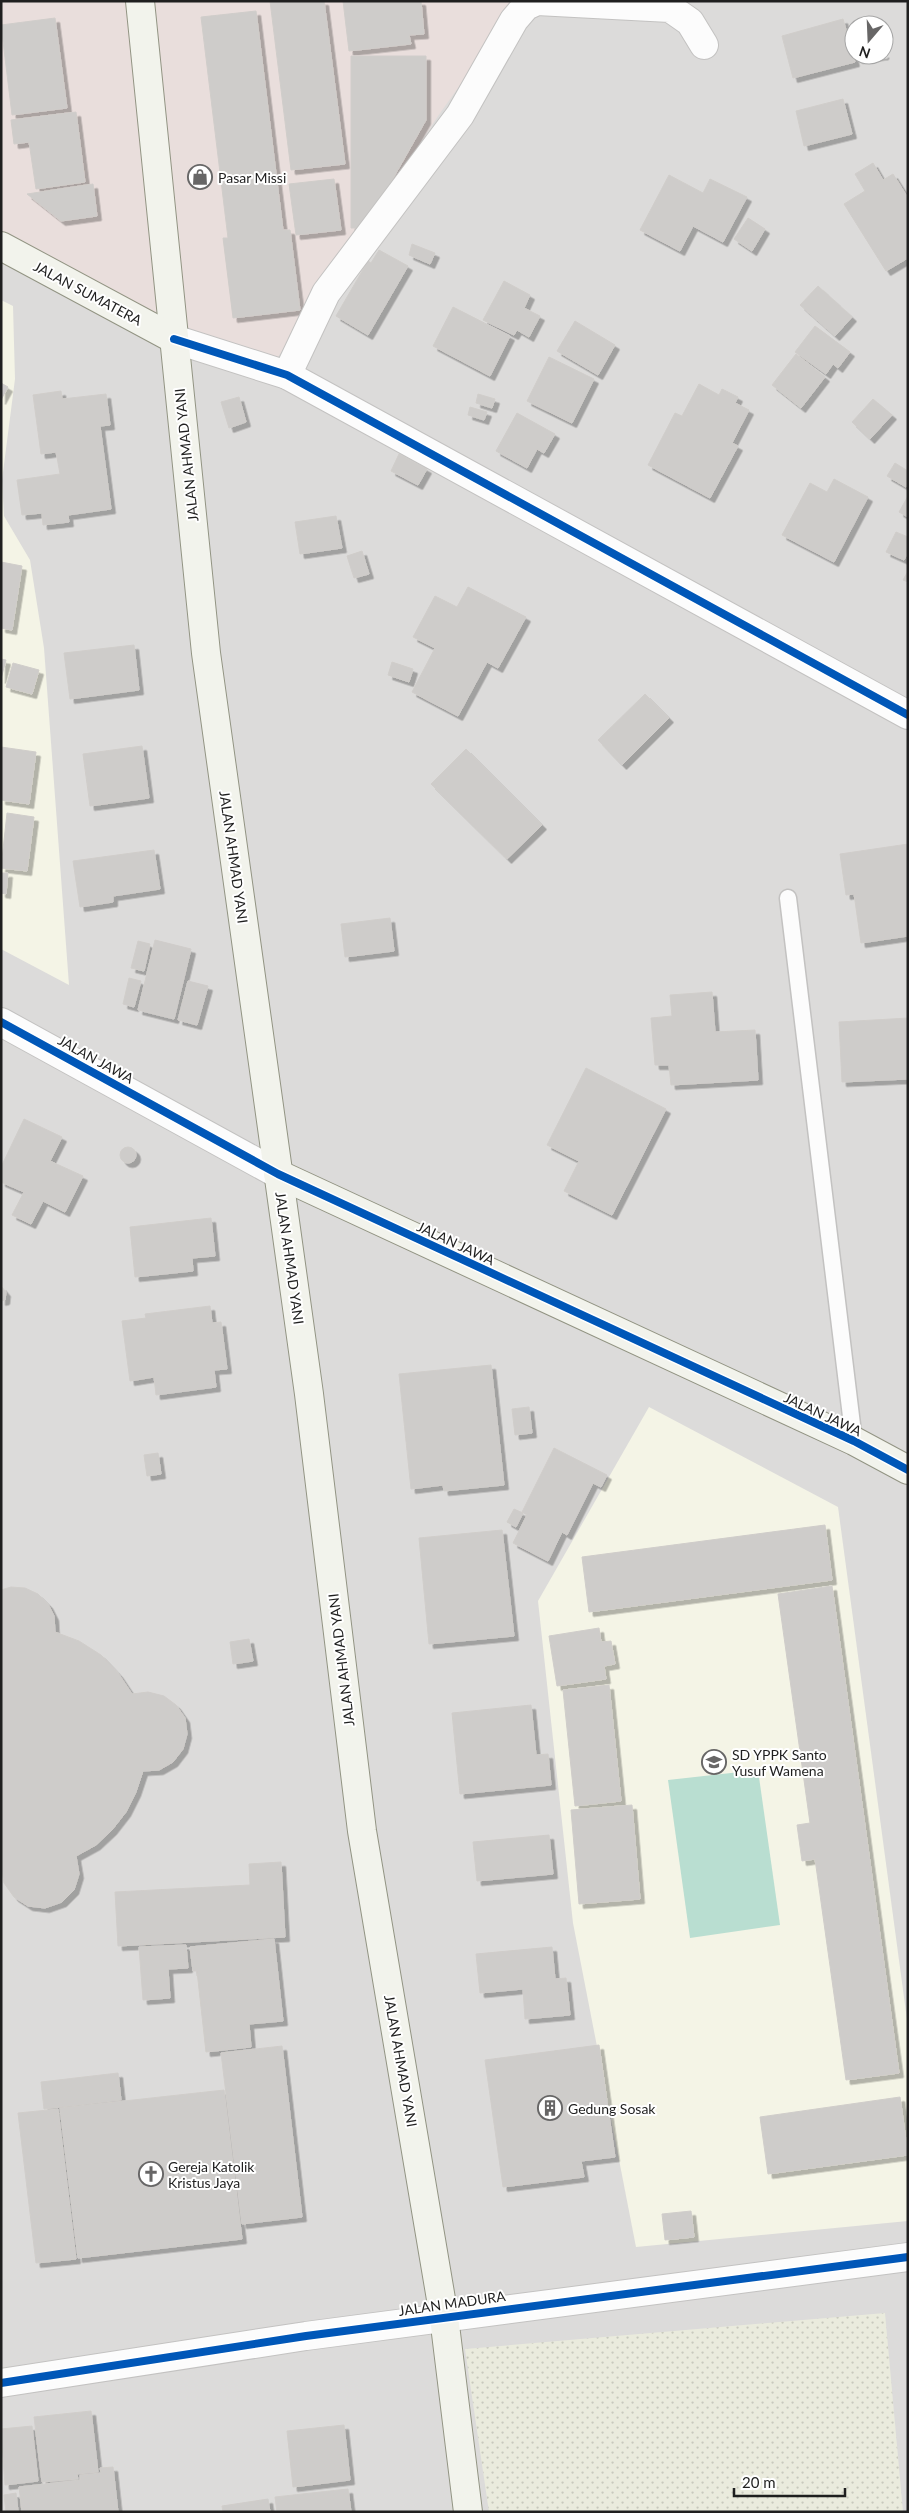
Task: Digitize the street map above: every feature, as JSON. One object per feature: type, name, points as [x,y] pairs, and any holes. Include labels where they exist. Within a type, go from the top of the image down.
[{"type":"main road","name":"JALAN AHMAD YANI","points":[[140,1],[206,653],[310,1394],[362,1830],[444,2317],[468,2512]]},
{"type":"main road","name":"JALAN SUMATERA","points":[[1,246],[174,339]]},
{"type":"main road","name":"JALAN JAWA","points":[[278,1174],[854,1442],[908,1470]]},
{"type":"street","points":[[287,375],[326,293],[460,115],[514,20],[526,6],[537,1],[670,8],[690,22],[704,44]]},
{"type":"street","points":[[174,339],[287,375],[908,715]]},
{"type":"street","name":"JALAN JAWA","points":[[1,1022],[278,1174]]},
{"type":"street","name":"JALAN MADURA","points":[[1,2383],[306,2336],[908,2257]]},
{"type":"lane","points":[[788,898],[854,1442]]},
{"type":"shaded area","points":[[1,1],[908,1],[908,2512],[1,2512]]},
{"type":"shaded area","name":"Pasar Missi","points":[[1,1],[520,1],[438,116],[270,369],[1,238]]},
{"type":"shaded area","points":[[1,300],[13,306],[15,379],[2,480],[4,516],[30,560],[44,648],[69,985],[1,949]]},
{"type":"shaded area","name":"SD YPPK Santo Yusuf Wamena","points":[[649,1407],[838,1507],[908,2027],[908,2221],[636,2247],[573,1923],[538,1601]]},
{"type":"shaded area","points":[[885,2313],[903,2512],[489,2512],[465,2349]]},
{"type":"green space","points":[[758,1770],[780,1925],[690,1938],[668,1780]]},
{"type":"building","points":[[270,1],[324,1],[345,164],[291,170]]},
{"type":"building","points":[[343,1],[421,1],[424,34],[409,35],[411,44],[349,51]]},
{"type":"building","points":[[256,11],[283,230],[290,230],[300,310],[233,318],[223,238],[228,238],[201,17]]},
{"type":"building","points":[[55,18],[67,108],[12,115],[1,25]]},
{"type":"building","points":[[843,19],[844,65],[793,78],[782,36]]},
{"type":"building","points":[[351,56],[426,56],[426,120],[365,228],[351,228]]},
{"type":"building","points":[[843,99],[852,134],[804,146],[796,111]]},
{"type":"building","points":[[76,112],[85,182],[36,189],[29,142],[14,144],[11,120]]},
{"type":"building","points":[[873,163],[883,180],[893,174],[908,198],[908,258],[886,271],[844,204],[865,191],[855,174]]},
{"type":"building","points":[[669,175],[703,193],[710,179],[747,197],[723,242],[693,226],[680,251],[640,230]]},
{"type":"building","points":[[334,179],[341,230],[296,235],[289,184]]},
{"type":"building","points":[[93,184],[97,216],[61,221],[27,194]]},
{"type":"building","points":[[748,218],[765,229],[752,251],[734,239]]},
{"type":"building","points":[[412,244],[435,253],[430,264],[409,255]]},
{"type":"building","points":[[379,250],[408,266],[368,335],[336,316],[368,261],[371,263]]},
{"type":"building","points":[[504,281],[530,295],[524,308],[540,316],[529,337],[517,330],[514,335],[483,320]]},
{"type":"building","points":[[818,286],[852,317],[835,336],[800,305]]},
{"type":"building","points":[[453,307],[510,336],[490,376],[433,346]]},
{"type":"building","points":[[575,321],[615,345],[598,375],[557,351]]},
{"type":"building","points":[[815,326],[850,352],[838,368],[833,364],[826,374],[795,352]]},
{"type":"building","points":[[796,354],[825,377],[801,408],[772,385]]},
{"type":"building","points":[[549,357],[594,379],[572,423],[527,401]]},
{"type":"building","points":[[1,383],[8,387],[1,400]]},
{"type":"building","points":[[699,384],[719,395],[722,389],[738,397],[735,403],[749,410],[732,443],[738,446],[710,498],[648,465],[675,413],[682,416]]},
{"type":"building","points":[[61,391],[62,399],[106,394],[110,425],[100,426],[111,509],[68,515],[69,522],[43,525],[42,513],[22,515],[17,480],[60,474],[56,452],[41,454],[33,395]]},
{"type":"building","points":[[478,394],[495,399],[492,408],[476,403]]},
{"type":"building","points":[[239,397],[246,422],[229,428],[221,402]]},
{"type":"building","points":[[873,399],[892,415],[870,439],[852,422]]},
{"type":"building","points":[[470,407],[487,412],[484,420],[468,415]]},
{"type":"building","points":[[517,413],[555,434],[544,453],[537,449],[527,468],[496,451]]},
{"type":"building","points":[[399,454],[427,469],[418,485],[391,471]]},
{"type":"building","points":[[895,463],[908,471],[906,487],[887,476]]},
{"type":"building","points":[[834,479],[868,497],[834,562],[782,535],[810,483],[827,492]]},
{"type":"building","points":[[908,496],[908,517],[899,512]]},
{"type":"building","points":[[336,516],[342,548],[300,554],[295,522]]},
{"type":"building","points":[[896,532],[908,537],[908,552],[904,560],[886,552]]},
{"type":"building","points":[[362,551],[369,574],[354,578],[347,556]]},
{"type":"building","points":[[1,562],[22,566],[12,630],[1,628]]},
{"type":"building","points":[[908,571],[908,582],[903,580]]},
{"type":"building","points":[[468,587],[526,617],[498,668],[487,662],[458,716],[412,692],[435,648],[413,637],[435,596],[457,607]]},
{"type":"building","points":[[134,645],[139,690],[70,699],[64,653]]},
{"type":"building","points":[[1,659],[6,660],[1,679]]},
{"type":"building","points":[[392,662],[413,669],[409,682],[388,675]]},
{"type":"building","points":[[13,663],[39,670],[32,694],[6,687]]},
{"type":"building","points":[[645,694],[669,718],[622,765],[598,740]]},
{"type":"building","points":[[142,746],[149,798],[90,806],[83,754]]},
{"type":"building","points":[[1,747],[36,752],[29,804],[1,800]]},
{"type":"building","points":[[466,749],[542,825],[507,859],[431,784]]},
{"type":"building","points":[[7,813],[34,817],[27,871],[1,868]]},
{"type":"building","points":[[908,844],[908,936],[861,943],[854,894],[846,895],[840,854]]},
{"type":"building","points":[[154,850],[160,889],[113,896],[113,902],[80,907],[73,861]]},
{"type":"building","points":[[1,873],[8,873],[6,894],[1,893]]},
{"type":"building","points":[[390,918],[394,951],[345,957],[341,924]]},
{"type":"building","points":[[155,940],[191,949],[174,1019],[138,1010]]},
{"type":"building","points":[[138,941],[150,944],[144,971],[131,968]]},
{"type":"building","points":[[129,978],[141,981],[134,1007],[123,1004]]},
{"type":"building","points":[[188,981],[208,986],[197,1025],[178,1020]]},
{"type":"building","points":[[712,992],[715,1032],[755,1030],[758,1080],[671,1085],[669,1065],[655,1065],[651,1018],[672,1016],[670,995]]},
{"type":"building","points":[[908,1018],[908,1079],[842,1082],[839,1022]]},
{"type":"building","points":[[586,1068],[666,1109],[612,1215],[564,1191],[579,1161],[547,1145]]},
{"type":"building","points":[[24,1119],[62,1137],[50,1161],[83,1176],[65,1212],[43,1201],[31,1224],[12,1215],[24,1192],[1,1182],[1,1167]]},
{"type":"building","points":[[128,1147],[134,1149],[136,1155],[134,1161],[128,1163],[122,1161],[120,1155],[122,1149]]},
{"type":"building","points":[[211,1218],[215,1256],[192,1258],[193,1271],[135,1277],[130,1227]]},
{"type":"building","points":[[1,1286],[6,1292],[5,1300],[1,1301]]},
{"type":"building","points":[[210,1306],[212,1323],[221,1322],[227,1369],[214,1370],[216,1387],[156,1395],[154,1377],[130,1381],[122,1321],[146,1318],[145,1314]]},
{"type":"building","points":[[491,1365],[504,1485],[444,1491],[443,1485],[411,1489],[399,1374]]},
{"type":"building","points":[[529,1407],[532,1433],[515,1435],[512,1409]]},
{"type":"building","points":[[554,1448],[607,1475],[601,1487],[593,1483],[567,1535],[562,1532],[548,1561],[513,1543],[527,1515],[522,1512]]},
{"type":"building","points":[[158,1453],[161,1474],[147,1476],[144,1455]]},
{"type":"building","points":[[514,1509],[523,1513],[516,1527],[507,1522]]},
{"type":"building","points":[[825,1525],[832,1580],[589,1612],[582,1557]]},
{"type":"building","points":[[502,1530],[514,1636],[429,1644],[419,1538]]},
{"type":"building","points":[[832,1586],[899,2073],[846,2080],[815,1859],[802,1861],[797,1825],[810,1823],[778,1594]]},
{"type":"building","points":[[11,1587],[25,1588],[38,1594],[48,1604],[54,1616],[55,1632],[79,1641],[101,1655],[118,1673],[132,1694],[148,1692],[164,1696],[176,1705],[185,1718],[187,1734],[183,1749],[173,1762],[159,1770],[143,1771],[136,1792],[126,1812],[112,1830],[96,1845],[76,1856],[79,1874],[74,1890],[62,1902],[45,1908],[28,1906],[14,1897],[4,1883],[1,1865],[1,1590]]},
{"type":"building","points":[[599,1628],[601,1642],[611,1641],[615,1664],[604,1666],[606,1679],[557,1686],[549,1636]]},
{"type":"building","points":[[249,1639],[253,1661],[233,1664],[230,1642]]},
{"type":"building","points":[[609,1685],[621,1801],[575,1806],[563,1690]]},
{"type":"building","points":[[531,1705],[536,1755],[548,1754],[551,1785],[460,1794],[452,1713]]},
{"type":"building","points":[[632,1805],[640,1899],[579,1904],[571,1810]]},
{"type":"building","points":[[549,1835],[553,1874],[477,1881],[473,1842]]},
{"type":"building","points":[[281,1862],[285,1937],[118,1946],[115,1892],[250,1885],[249,1864]]},
{"type":"building","points":[[274,1939],[283,2021],[249,2024],[251,2047],[206,2052],[197,1971],[193,1971],[190,1947]]},
{"type":"building","points":[[186,1945],[188,1968],[168,1969],[170,1998],[143,2000],[139,1947]]},
{"type":"building","points":[[552,1947],[555,1979],[566,1978],[570,2015],[525,2019],[523,1989],[480,1993],[476,1954]]},
{"type":"building","name":"Gedung Sosak","points":[[599,2045],[615,2157],[581,2161],[584,2177],[503,2187],[485,2060]]},
{"type":"building","points":[[282,2046],[302,2217],[242,2224],[221,2053]]},
{"type":"building","points":[[118,2073],[121,2100],[44,2109],[41,2082]]},
{"type":"building","name":"Gereja Katolik Kristus Jaya","points":[[224,2090],[242,2239],[78,2258],[60,2108]]},
{"type":"building","points":[[900,2097],[908,2155],[768,2174],[760,2117]]},
{"type":"building","points":[[58,2109],[76,2259],[36,2263],[18,2113]]},
{"type":"building","points":[[691,2211],[694,2237],[665,2240],[662,2214]]},
{"type":"building","points":[[91,2411],[98,2472],[77,2474],[78,2479],[42,2482],[34,2417]]},
{"type":"building","points":[[344,2425],[350,2480],[293,2487],[287,2431]]},
{"type":"building","points":[[32,2426],[38,2481],[5,2485],[1,2429]]},
{"type":"building","points":[[113,2467],[118,2512],[22,2512],[19,2487],[80,2480],[80,2475],[101,2473],[100,2468]]},
{"type":"building","points":[[348,2489],[351,2512],[277,2512],[275,2497]]},
{"type":"building","points":[[16,2493],[18,2511],[6,2512],[4,2495]]},
{"type":"building","points":[[268,2499],[270,2512],[223,2512],[222,2506]]},
{"type":"cycle path","points":[[174,339],[287,375],[908,715]]},
{"type":"cycle path","points":[[1,1022],[278,1174],[854,1441],[908,1470]]},
{"type":"cycle path","points":[[1,2383],[306,2336],[908,2257]]},
{"type":"place","name":"Pasar Missi","points":[[200,177]]},
{"type":"place","name":"SD YPPK Santo Yusuf Wamena","points":[[714,1762]]},
{"type":"place","name":"Gedung Sosak","points":[[550,2108]]},
{"type":"place","name":"Gereja Katolik Kristus Jaya","points":[[151,2174]]}]
